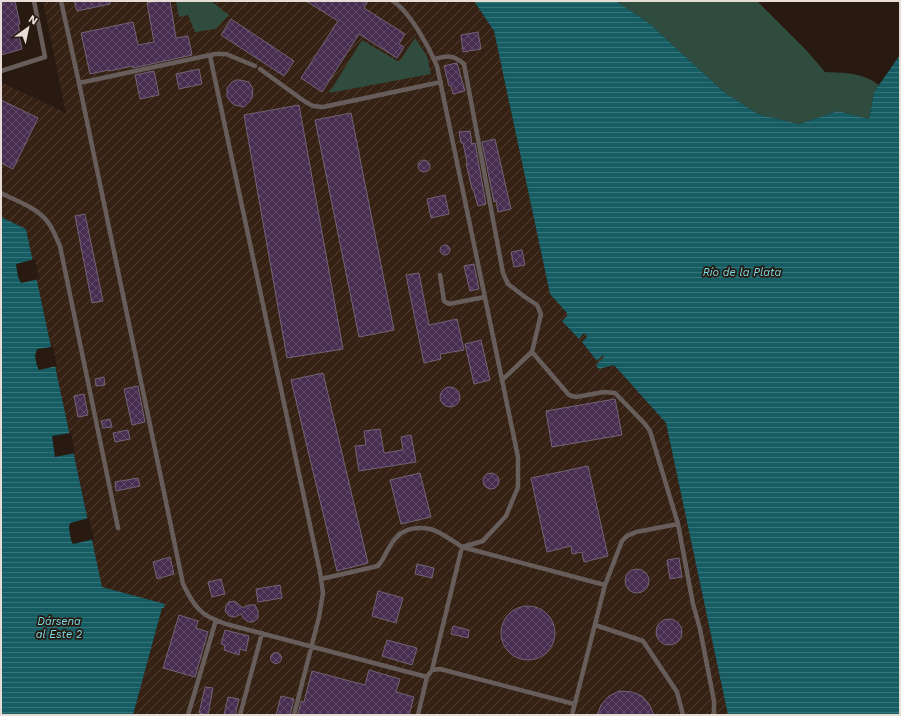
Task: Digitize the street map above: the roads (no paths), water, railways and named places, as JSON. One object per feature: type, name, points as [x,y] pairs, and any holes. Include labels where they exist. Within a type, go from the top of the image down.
[{"type":"lane","points":[[1,71],[46,56],[34,1]]},
{"type":"lane","points":[[61,1],[183,584],[191,599],[203,613],[226,624],[427,676]]},
{"type":"lane","points":[[393,1],[406,14],[430,49],[441,82],[518,457],[518,487],[506,516],[482,541],[462,547]]},
{"type":"lane","points":[[79,84],[210,56],[226,54],[255,66]]},
{"type":"lane","points":[[210,56],[323,593],[312,646],[294,715]]},
{"type":"lane","points":[[434,59],[447,56],[457,58],[464,64],[503,273],[508,284],[537,305],[541,314],[532,352],[502,380]]},
{"type":"lane","points":[[260,69],[304,101],[313,106],[323,108],[441,82]]},
{"type":"lane","points":[[1,193],[30,207],[48,221],[60,246],[118,528]]},
{"type":"lane","points":[[440,275],[444,301],[449,304],[485,297]]},
{"type":"lane","points":[[532,352],[569,395],[576,397],[604,392],[616,393],[650,431],[678,524],[712,694],[714,712],[712,715]]},
{"type":"lane","points":[[572,715],[605,585],[622,541],[627,536],[636,532],[678,524]]},
{"type":"lane","points":[[321,579],[378,566],[382,562],[395,538],[403,531],[413,528],[431,529],[446,536],[462,547],[605,585]]},
{"type":"lane","points":[[418,715],[427,676],[432,670],[462,547]]},
{"type":"lane","points":[[188,715],[216,620]]},
{"type":"lane","points":[[595,625],[643,641],[677,692],[683,715]]},
{"type":"lane","points":[[240,715],[262,633]]},
{"type":"lane","points":[[432,670],[440,669],[574,704]]},
{"type":"water","name":"Río de la Plata","points":[[474,1],[616,1],[649,23],[724,92],[758,114],[799,124],[838,111],[869,119],[874,92],[900,55],[900,715],[728,715],[666,423],[614,365],[599,369],[596,366],[604,357],[603,355],[597,361],[582,342],[587,337],[586,334],[583,334],[579,339],[562,321],[567,316],[567,313],[550,294],[494,31]]},
{"type":"water","name":"Dársena al Este 2","points":[[1,217],[26,229],[102,587],[165,604],[164,608],[162,608],[133,715],[1,715]]}]
